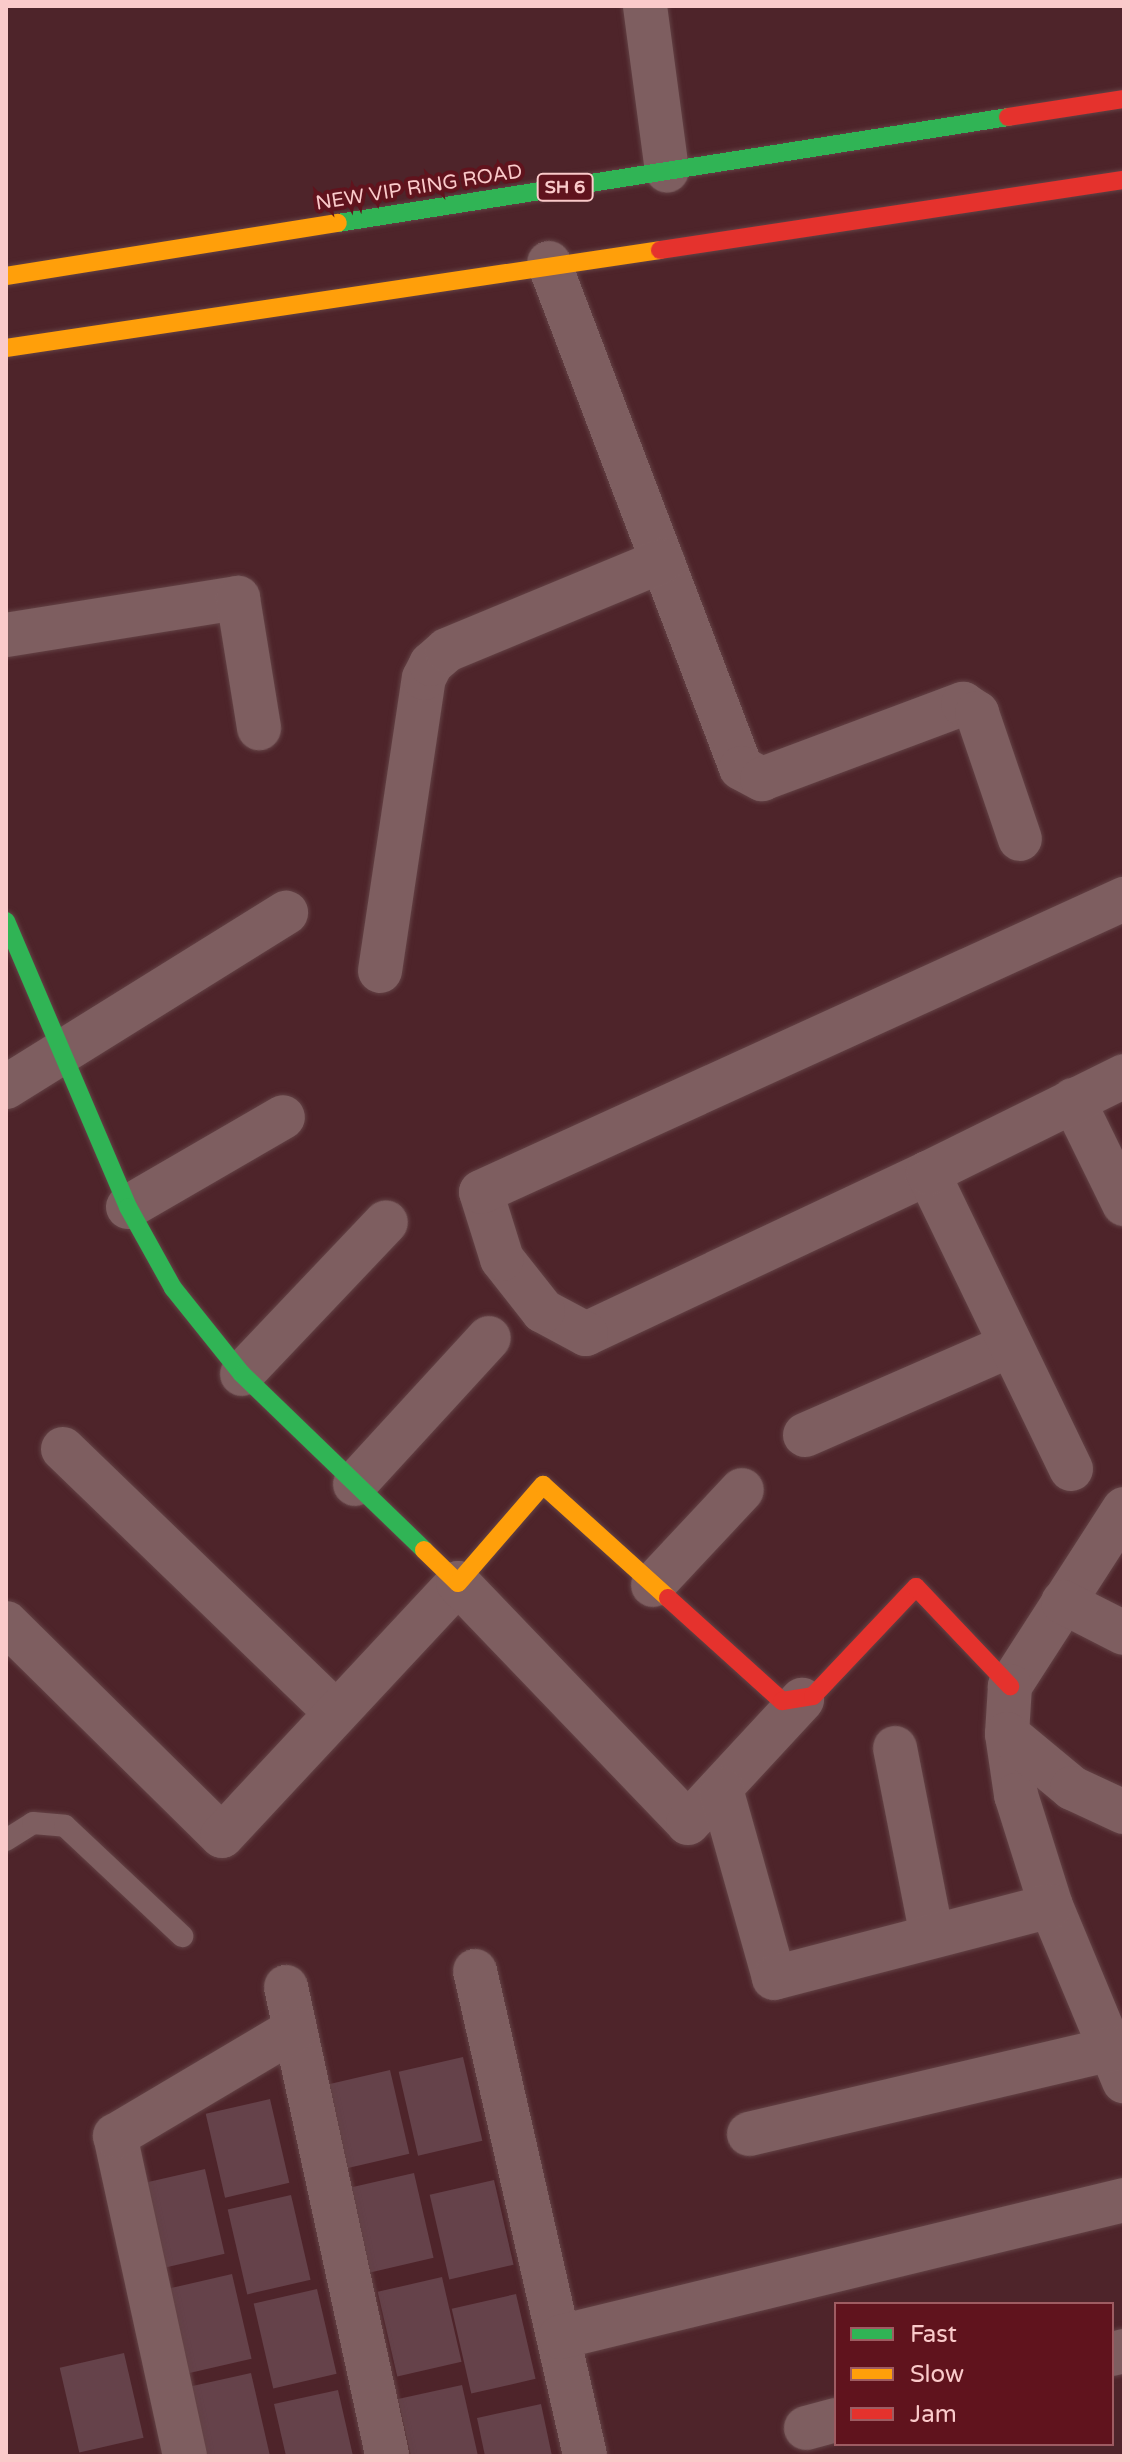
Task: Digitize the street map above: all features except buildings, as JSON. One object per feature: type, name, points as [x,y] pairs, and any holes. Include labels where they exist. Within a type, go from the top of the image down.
[{"type":"main road","name":"NEW VIP RING ROAD","points":[[6,276],[1124,99]]},
{"type":"main road","points":[[6,348],[549,263],[1124,180]]},
{"type":"main road","points":[[6,921],[128,1207],[173,1288],[242,1374],[458,1583],[543,1485],[782,1701],[802,1700],[916,1587],[1010,1686]]},
{"type":"street","points":[[645,6],[667,171]]},
{"type":"street","points":[[549,263],[741,768],[751,778],[963,704],[977,713],[1020,839]]},
{"type":"street","points":[[380,971],[424,678],[431,664],[447,650],[662,561]]},
{"type":"street","points":[[6,635],[238,598],[259,728]]},
{"type":"street","points":[[1124,899],[481,1192],[502,1259],[543,1311],[586,1334],[928,1173],[1124,1076]]},
{"type":"street","points":[[6,1087],[286,913]]},
{"type":"street","points":[[1073,1100],[1124,1204]]},
{"type":"street","points":[[128,1207],[283,1117]]},
{"type":"street","points":[[928,1173],[1071,1469]]},
{"type":"street","points":[[242,1374],[386,1222]]},
{"type":"street","points":[[355,1484],[489,1338]]},
{"type":"street","points":[[805,1435],[1009,1346]]},
{"type":"street","points":[[63,1449],[335,1712]]},
{"type":"street","points":[[653,1585],[742,1490]]},
{"type":"street","points":[[749,2134],[1117,2065],[1051,1906],[1016,1795],[1007,1734],[1010,1686],[1124,1509]]},
{"type":"street","points":[[6,1623],[222,1836],[458,1583],[688,1823],[802,1700]]},
{"type":"street","points":[[1063,1602],[1124,1633]]},
{"type":"street","points":[[1007,1734],[1072,1788],[1124,1812]]},
{"type":"street","points":[[895,1748],[931,1932]]},
{"type":"street","points":[[721,1789],[774,1978],[931,1932],[1051,1906]]},
{"type":"street","points":[[475,1971],[585,2456]]},
{"type":"street","points":[[286,1987],[387,2456]]},
{"type":"street","points":[[185,2456],[115,2136],[295,2029]]},
{"type":"street","points":[[560,2337],[1124,2200]]},
{"type":"lane","points":[[6,1840],[33,1823],[65,1826],[182,1936]]},
{"type":"traffic: fast","points":[[338,223],[1008,117]]},
{"type":"traffic: fast","points":[[6,921],[128,1207],[173,1288],[242,1374],[424,1550]]},
{"type":"traffic: slow","points":[[6,276],[338,223]]},
{"type":"traffic: slow","points":[[6,348],[660,250]]},
{"type":"traffic: slow","points":[[424,1550],[458,1583],[543,1485],[668,1598]]},
{"type":"traffic: jam","points":[[1008,117],[1124,99]]},
{"type":"traffic: jam","points":[[660,250],[1124,180]]},
{"type":"traffic: jam","points":[[668,1598],[782,1701],[813,1696],[916,1587],[1010,1686]]}]
